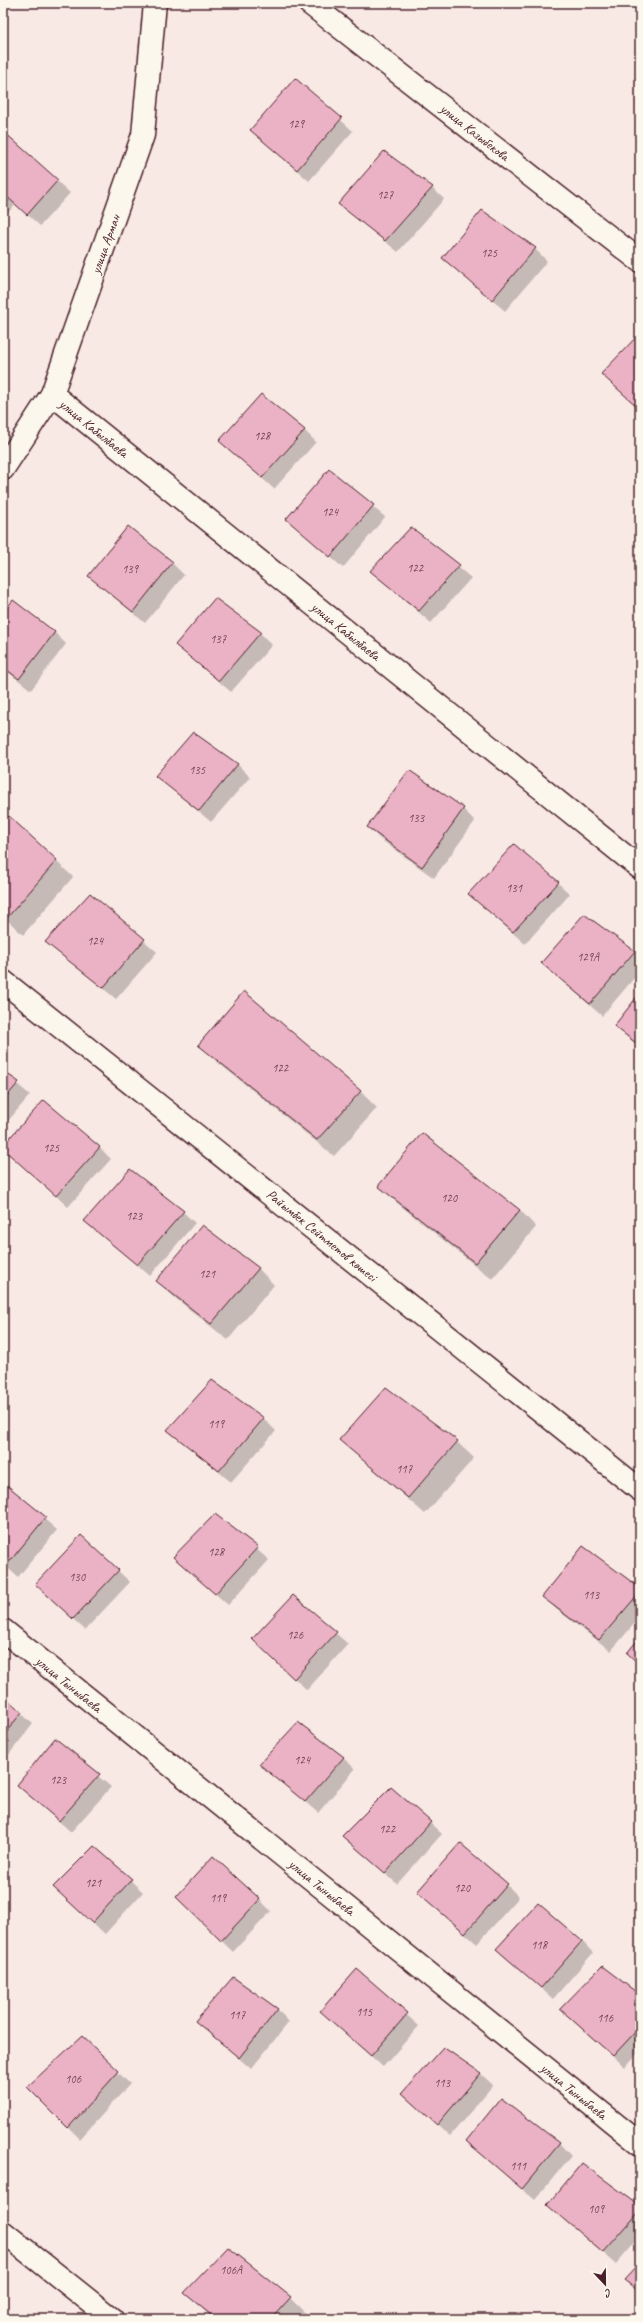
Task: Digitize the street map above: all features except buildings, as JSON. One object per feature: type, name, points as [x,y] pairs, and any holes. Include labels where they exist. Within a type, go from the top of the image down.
[{"type":"street","name":"улица Арман","points":[[3,469],[52,394],[143,135],[155,3]]},
{"type":"street","name":"улица Казыбекова","points":[[309,3],[640,261]]},
{"type":"street","name":"улица Кабылбаева","points":[[52,394],[640,868]]},
{"type":"street","name":"Райымбек Сейтметов көшесі","points":[[3,980],[640,1490]]},
{"type":"street","name":"улица Тыныбаева","points":[[3,1630],[640,2144]]},
{"type":"street","points":[[3,2232],[112,2319]]}]
